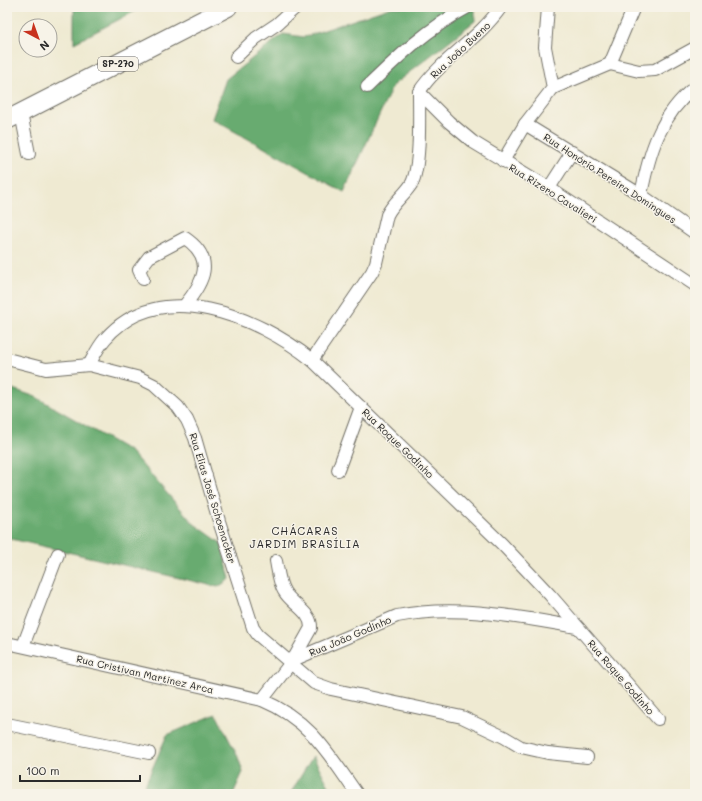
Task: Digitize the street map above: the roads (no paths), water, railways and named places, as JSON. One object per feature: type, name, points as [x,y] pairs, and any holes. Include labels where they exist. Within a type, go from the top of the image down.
[{"type":"highway","name":"SP-270","points":[[12,113],[206,7]]},
{"type":"highway","name":"SP-270","points":[[12,113],[228,7]]},
{"type":"street","points":[[236,57],[256,38],[277,24],[296,7]]},
{"type":"street","points":[[367,87],[417,40],[443,20],[468,7]]},
{"type":"street","name":"Rua João Bueno","points":[[419,92],[433,74],[481,32],[501,7]]},
{"type":"street","points":[[548,7],[545,47],[554,88]]},
{"type":"street","points":[[610,64],[634,7]]},
{"type":"street","points":[[503,161],[525,124],[554,88],[610,64],[639,71],[655,70],[695,48]]},
{"type":"street","points":[[641,195],[649,158],[659,130],[675,106],[695,87]]},
{"type":"street","points":[[312,360],[367,282],[376,263],[387,215],[392,205],[411,183],[416,159],[419,92]]},
{"type":"street","name":"Rua Rizero Cavalieri","points":[[419,92],[462,134],[503,161],[549,188],[695,285]]},
{"type":"street","points":[[12,113],[29,154]]},
{"type":"street","name":"Rua Honório Pereira Domingues","points":[[525,124],[641,195],[695,233]]},
{"type":"street","points":[[549,188],[572,152]]},
{"type":"street","points":[[143,279],[139,270],[149,257],[185,238],[196,245],[202,256],[205,271],[201,283],[184,306]]},
{"type":"street","name":"Rua Roque Godinho","points":[[89,365],[98,347],[111,332],[121,324],[146,312],[184,306],[207,308],[229,314],[292,344],[312,360],[502,544],[658,719]]},
{"type":"street","name":"Rua Elias José Schoenacker","points":[[7,359],[46,369],[89,365],[140,378],[154,385],[178,407],[187,420],[199,450],[219,521],[250,620],[258,635],[292,661],[314,682],[331,689],[462,717],[504,737],[521,747],[548,753],[587,757]]},
{"type":"street","points":[[338,470],[361,407]]},
{"type":"street","points":[[23,646],[58,554]]},
{"type":"street","points":[[276,561],[282,589],[287,597],[308,616],[311,622],[311,628],[292,661]]},
{"type":"street","name":"Rua João Godinho","points":[[262,700],[292,661],[380,622],[413,613],[451,611],[505,615],[577,627]]},
{"type":"street","name":"Rua Cristivan Martinez Arca","points":[[7,643],[262,700],[281,708],[304,724],[358,794]]},
{"type":"street","points":[[7,724],[149,753]]},
{"type":"district","name":"CHÁCARAS JARDIM BRASÍLIA","points":[[305,537]]}]
